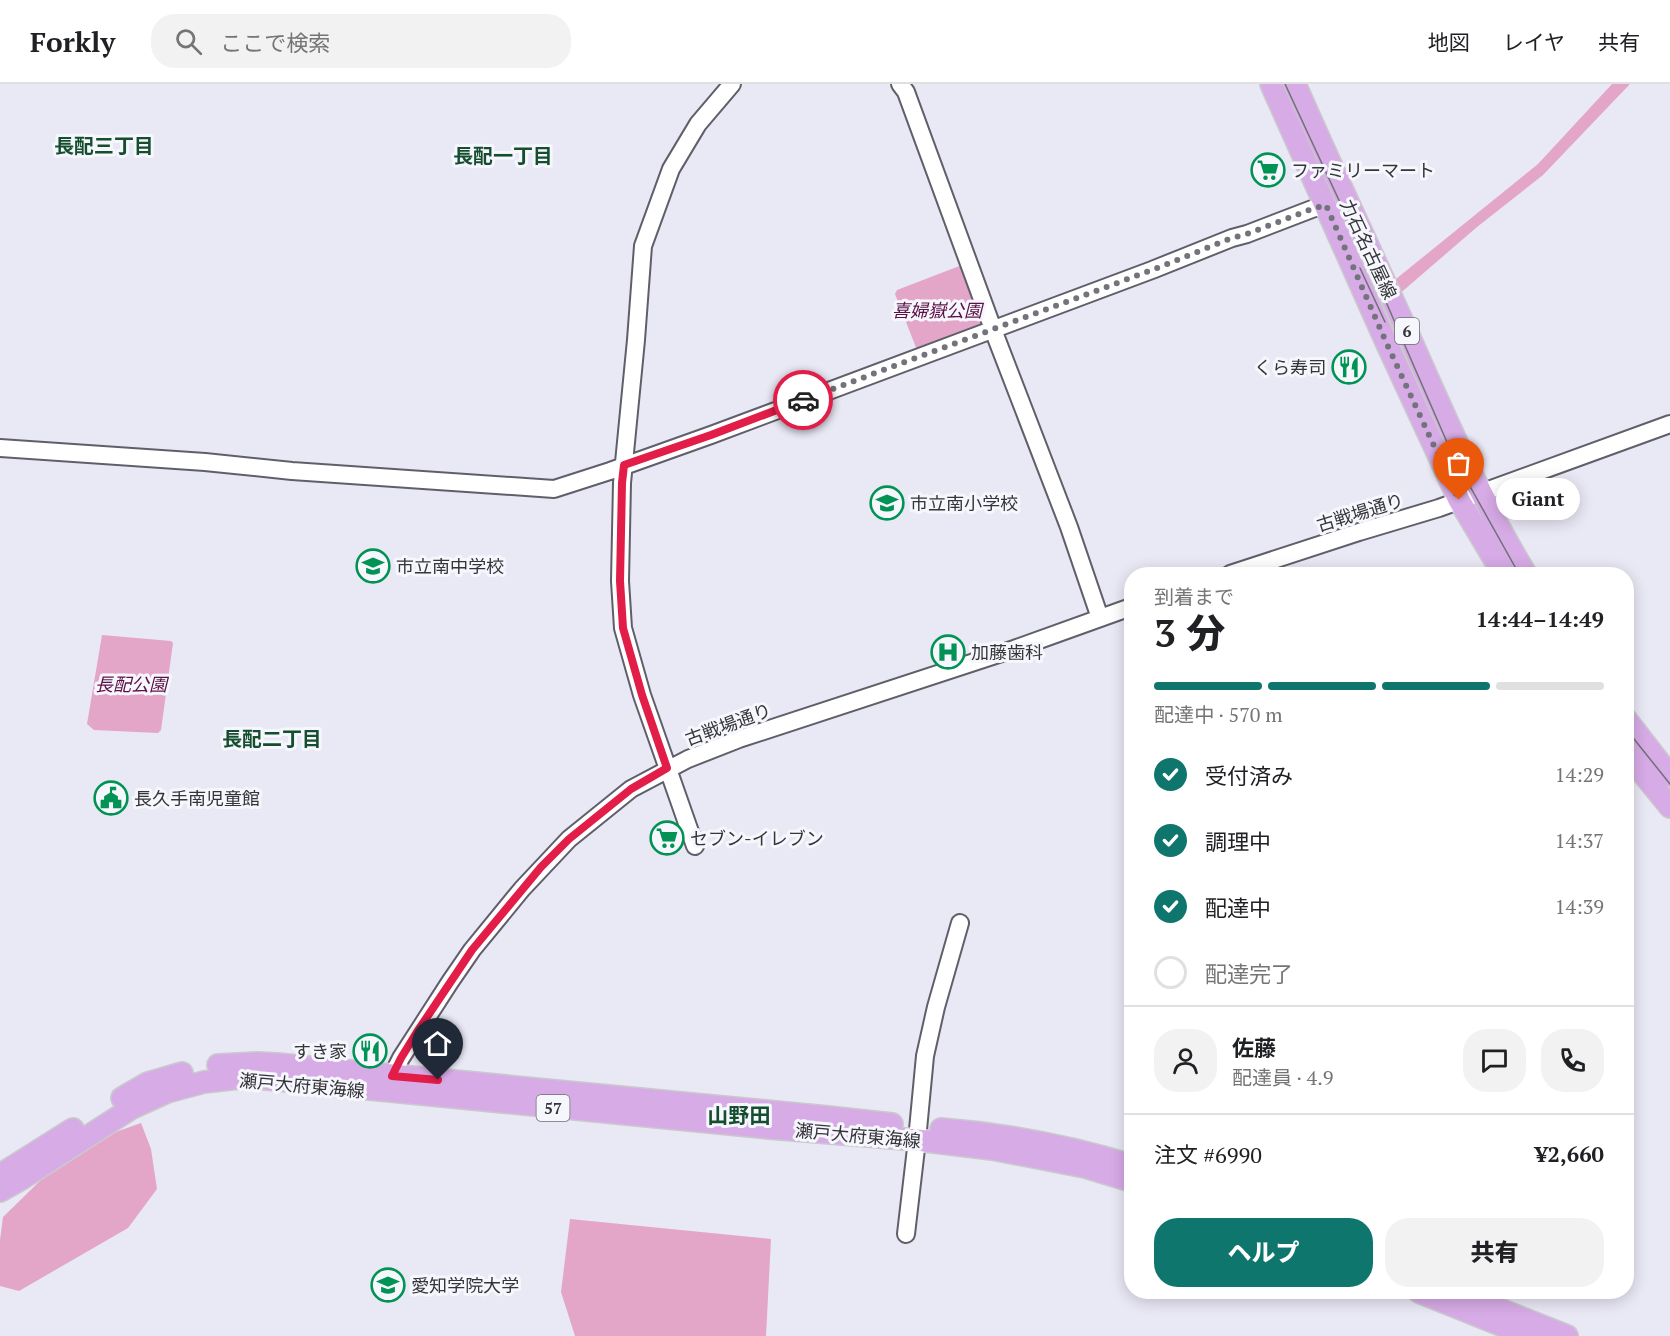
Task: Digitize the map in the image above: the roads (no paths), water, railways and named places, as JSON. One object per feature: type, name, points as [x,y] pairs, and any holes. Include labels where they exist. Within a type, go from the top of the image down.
[{"type":"main road","name":"力石名古屋線","points":[[1271,84],[1459,500],[1499,567]]},
{"type":"main road","name":"力石名古屋線","points":[[1295,84],[1466,463],[1522,567]]},
{"type":"main road","points":[[1634,729],[1670,776]]},
{"type":"main road","points":[[1634,763],[1670,807]]},
{"type":"main road","name":"瀬戸大府東海線","points":[[0,1175],[148,1083],[217,1065],[258,1063],[828,1117],[1085,1167],[1124,1179]]},
{"type":"main road","name":"瀬戸大府東海線","points":[[0,1191],[146,1101],[167,1092],[204,1082],[239,1078],[272,1079],[746,1126],[918,1133],[982,1132],[1066,1148],[1124,1163]]},
{"type":"main road","points":[[1436,1299],[1528,1336]]},
{"type":"main road","points":[[1474,1299],[1567,1336]]},
{"type":"street","points":[[695,846],[642,695],[623,628],[620,581],[622,483],[643,246],[671,169],[698,123],[732,84]]},
{"type":"street","points":[[900,84],[906,92],[1069,527],[1100,618]]},
{"type":"street","points":[[0,448],[554,489],[711,435],[1232,238],[1326,205]]},
{"type":"street","name":"古戦場通り","points":[[1252,567],[1439,508],[1670,424]]},
{"type":"street","name":"古戦場通り","points":[[392,1076],[417,1032],[472,950],[541,867],[569,839],[631,789],[667,768],[739,739],[1014,649],[1124,609]]},
{"type":"street","points":[[906,1234],[925,1056],[936,1007],[960,923]]},
{"type":"tram line","points":[[1285,84],[1383,295],[1453,456],[1515,567]]},
{"type":"tram line","points":[[1360,268],[1385,322]]},
{"type":"tram line","points":[[1634,739],[1670,784]]},
{"type":"place","name":"ファミリーマート","points":[[1268,170]]},
{"type":"place","name":"くら寿司","points":[[1349,367]]},
{"type":"place","name":"Giant","points":[[1459,500]]},
{"type":"place","name":"市立南小学校","points":[[887,503]]},
{"type":"place","name":"市立南中学校","points":[[373,566]]},
{"type":"place","name":"加藤歯科","points":[[948,652]]},
{"type":"place","name":"長久手南児童館","points":[[111,798]]},
{"type":"place","name":"セブン-イレブン","points":[[667,838]]},
{"type":"place","name":"すき家","points":[[370,1051]]},
{"type":"place","name":"愛知学院大学","points":[[388,1285]]},
{"type":"district","name":"長配三丁目","points":[[104,145]]},
{"type":"district","name":"長配一丁目","points":[[503,155]]},
{"type":"district","name":"長配二丁目","points":[[272,738]]},
{"type":"district","name":"山野田","points":[[739,1115]]},
{"type":"park label","name":"喜婦嶽公園","points":[[937,310]]},
{"type":"park label","name":"長配公園","points":[[131,684]]}]
